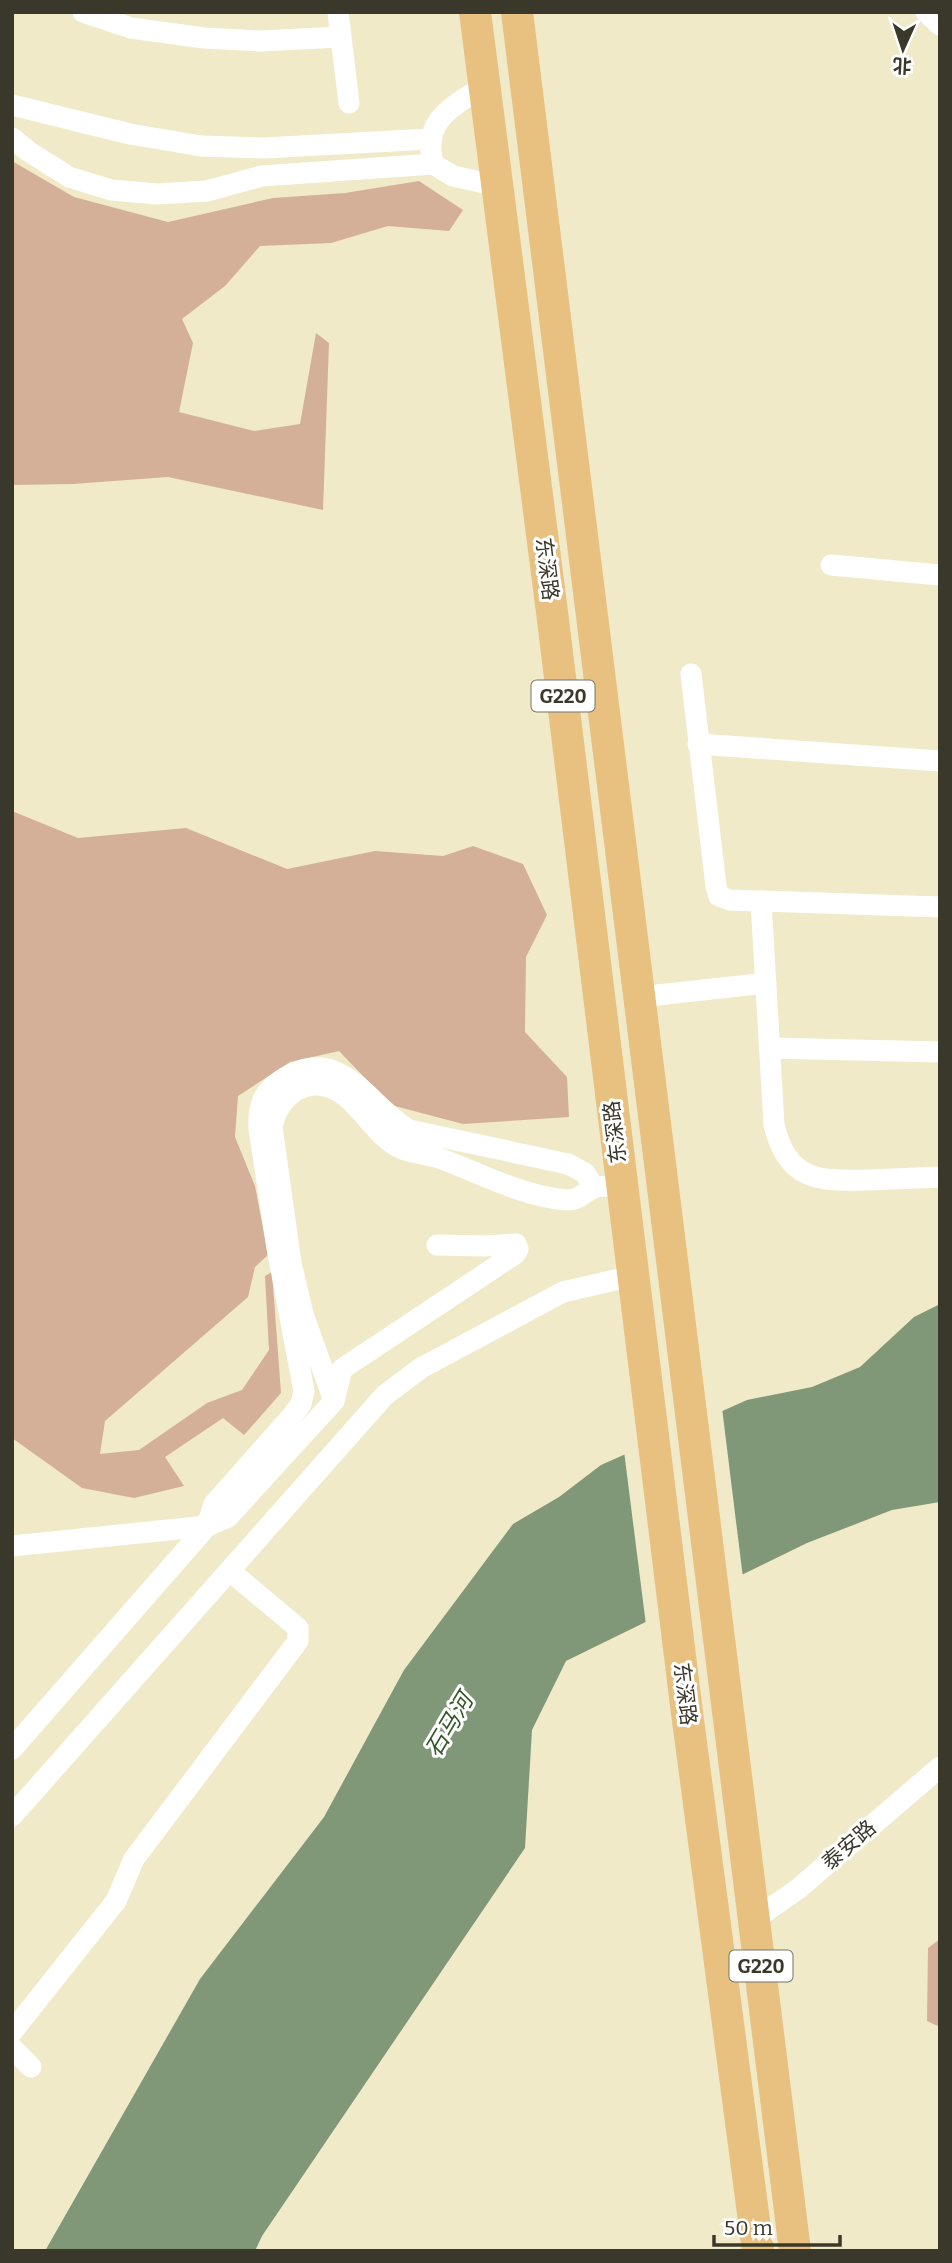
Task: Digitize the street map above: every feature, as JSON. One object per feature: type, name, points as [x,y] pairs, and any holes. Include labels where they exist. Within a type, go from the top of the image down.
[{"type":"highway","name":"东深路","points":[[475,12],[552,612],[608,1187],[632,1276],[758,2251]]},
{"type":"highway","name":"东深路","points":[[517,12],[795,2251]]},
{"type":"street","points":[[83,12],[131,27],[204,38],[260,41],[341,37]]},
{"type":"street","points":[[338,12],[349,103]]},
{"type":"street","points":[[926,12],[940,25]]},
{"type":"street","points":[[433,164],[429,149],[430,139],[440,118],[484,86]]},
{"type":"street","points":[[12,105],[130,134],[201,146],[264,148],[430,139]]},
{"type":"street","points":[[12,138],[69,177],[111,190],[156,194],[207,191],[262,176],[433,164],[453,176],[498,186]]},
{"type":"street","points":[[262,176],[264,148]]},
{"type":"street","points":[[831,565],[940,575]]},
{"type":"street","points":[[691,674],[717,892],[723,899],[940,907]]},
{"type":"street","points":[[698,744],[940,761]]},
{"type":"street","points":[[761,901],[774,1125],[778,1142],[787,1157],[799,1170],[814,1178],[836,1181],[940,1177]]},
{"type":"street","points":[[639,997],[766,983]]},
{"type":"street","points":[[770,1048],[940,1052]]},
{"type":"street","points":[[12,1749],[207,1526],[214,1504],[301,1404],[304,1391],[277,1248],[259,1128],[261,1100],[275,1085],[291,1074],[309,1068],[329,1068],[346,1076],[393,1120],[409,1130],[568,1164],[608,1187]]},
{"type":"street","points":[[334,1401],[303,1314],[291,1263],[272,1127],[275,1113],[283,1100],[300,1089],[314,1085],[335,1089],[389,1142],[519,1190],[568,1200],[581,1198],[608,1187]]},
{"type":"street","points":[[12,1546],[207,1526],[228,1517],[334,1401],[342,1369],[515,1254],[518,1249],[516,1244],[511,1242],[485,1246],[437,1245]]},
{"type":"street","points":[[12,1816],[385,1395],[421,1368],[563,1292],[632,1276]]},
{"type":"street","points":[[12,2032],[116,1901],[134,1859],[299,1641],[298,1628],[230,1571]]},
{"type":"street","name":"泰安路","points":[[755,1919],[798,1889],[940,1767]]},
{"type":"street","points":[[12,2048],[31,2067]]},
{"type":"shaded area","points":[[12,161],[74,197],[168,222],[273,198],[345,193],[419,181],[463,210],[449,231],[388,226],[331,243],[260,246],[225,286],[182,319],[193,343],[179,412],[254,431],[300,424],[316,333],[329,343],[323,510],[168,477],[73,484],[12,485]]},
{"type":"shaded area","points":[[12,811],[78,838],[186,828],[287,869],[375,851],[443,856],[473,846],[523,864],[547,915],[526,957],[525,1032],[567,1077],[569,1117],[463,1124],[391,1105],[339,1051],[290,1062],[238,1096],[235,1137],[255,1186],[268,1255],[255,1267],[248,1297],[105,1421],[100,1454],[139,1450],[207,1403],[242,1390],[269,1350],[265,1276],[272,1272],[281,1393],[244,1435],[223,1418],[165,1457],[184,1486],[134,1498],[82,1488],[12,1438]]},
{"type":"shaded area","points":[[940,1939],[940,2027],[927,2021],[928,1948]]},
{"type":"water","name":"石马河","points":[[940,1304],[940,1502],[892,1510],[807,1543],[566,1661],[532,1730],[525,1848],[262,2236],[255,2251],[45,2251],[200,1979],[324,1817],[404,1670],[513,1524],[559,1497],[601,1465],[747,1400],[812,1387],[860,1367],[914,1317]]},
{"type":"pier","points":[[722,1408],[743,1578],[646,1625],[624,1451]]}]
